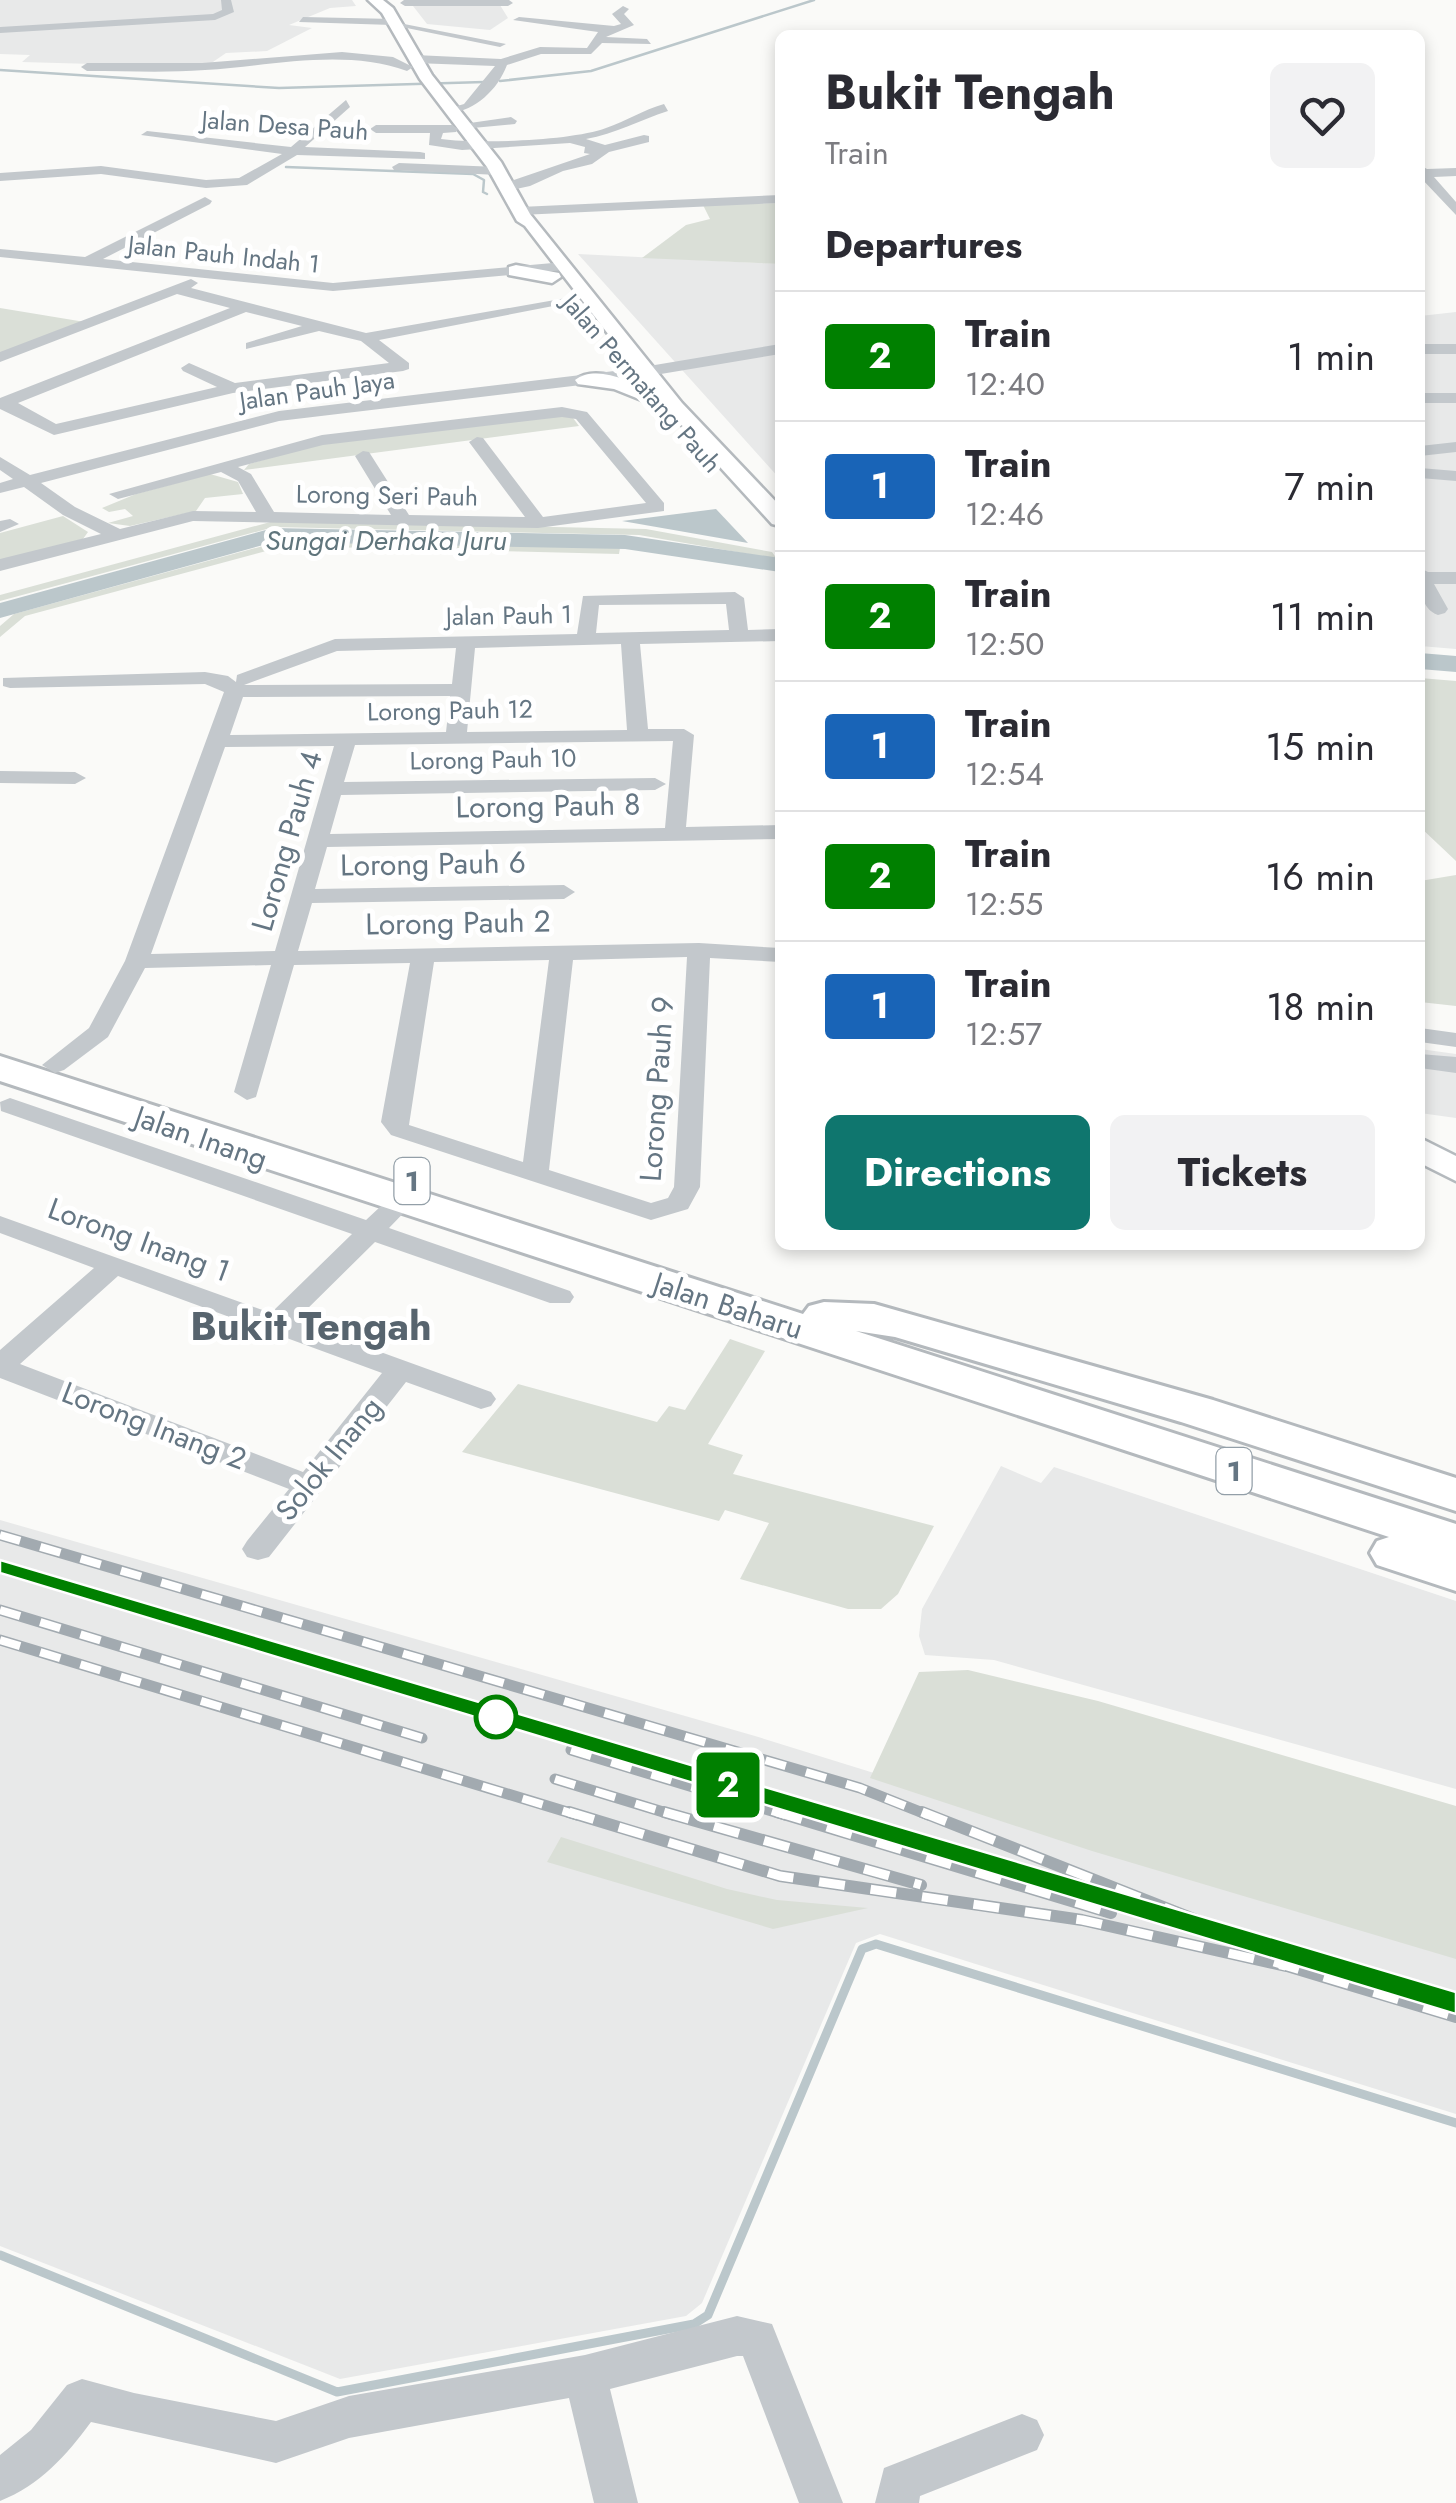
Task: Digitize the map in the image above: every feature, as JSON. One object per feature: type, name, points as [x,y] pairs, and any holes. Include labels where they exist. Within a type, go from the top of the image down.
[{"type":"highway","name":"Jalan Baharu","points":[[0,1047],[1456,1542]]},
{"type":"highway","name":"Jalan Baharu","points":[[5,1087],[404,1200],[818,1325]]},
{"type":"highway","points":[[1456,1495],[1197,1411],[909,1327],[874,1318],[818,1325],[834,1358],[1456,1574]]},
{"type":"highway","name":"Jalan Baharu","points":[[1019,1391],[1456,1517]]},
{"type":"main road","name":"Jalan Permatang Pauh","points":[[393,18],[421,73],[496,168],[549,267],[572,301],[775,514]]},
{"type":"main road","name":"Jalan Permatang Pauh","points":[[521,214],[524,235],[636,368],[649,396],[775,534]]},
{"type":"main road","points":[[516,270],[549,267]]},
{"type":"main road","points":[[586,380],[618,383],[649,396]]},
{"type":"main road","points":[[1425,1151],[1456,1171]]},
{"type":"main road","points":[[1425,1171],[1456,1190]]},
{"type":"street","points":[[0,30],[215,17],[228,12],[226,0]]},
{"type":"street","points":[[393,18],[405,1],[508,3]]},
{"type":"street","points":[[591,51],[603,35],[628,25],[618,14],[622,9]]},
{"type":"street","points":[[540,50],[576,17]]},
{"type":"street","points":[[303,20],[393,18],[521,46]]},
{"type":"street","points":[[520,20],[647,42]]},
{"type":"street","points":[[86,66],[204,67],[328,58],[394,59],[421,73],[502,62],[540,50],[632,50]]},
{"type":"street","points":[[314,71],[328,58]]},
{"type":"street","points":[[450,110],[468,108],[497,75],[502,62]]},
{"type":"street","points":[[204,67],[239,71]]},
{"type":"street","points":[[0,177],[101,170],[227,184],[242,182],[288,157],[346,104]]},
{"type":"street","points":[[436,131],[436,142],[479,145],[564,139],[610,131],[628,120],[664,108]]},
{"type":"street","points":[[376,129],[436,131],[510,121]]},
{"type":"street","points":[[542,127],[564,139],[603,149]]},
{"type":"street","name":"Jalan Desa Pauh","points":[[146,136],[288,157],[420,156]]},
{"type":"street","points":[[507,188],[536,183],[552,171],[585,165],[603,149],[644,138]]},
{"type":"street","points":[[288,157],[496,168]]},
{"type":"street","points":[[1425,172],[1456,172]]},
{"type":"street","points":[[1425,176],[1456,211]]},
{"type":"street","points":[[521,214],[775,198]]},
{"type":"street","points":[[88,262],[206,201]]},
{"type":"street","name":"Jalan Pauh Indah 1","points":[[0,253],[333,287],[516,270]]},
{"type":"street","points":[[0,356],[212,276]]},
{"type":"street","points":[[2,403],[54,430],[233,388],[404,366],[366,338],[176,290]]},
{"type":"street","points":[[366,338],[572,301]]},
{"type":"street","points":[[2,403],[245,307]]},
{"type":"street","points":[[250,346],[320,325]]},
{"type":"street","points":[[636,368],[775,349]]},
{"type":"street","points":[[1425,349],[1456,349]]},
{"type":"street","points":[[189,368],[233,388]]},
{"type":"street","name":"Jalan Pauh Jaya","points":[[0,484],[279,416],[586,380],[636,368]]},
{"type":"street","name":"Jalan Pauh Jaya","points":[[23,479],[71,462],[262,412],[636,368]]},
{"type":"street","points":[[122,397],[142,412]]},
{"type":"street","points":[[1425,398],[1456,398]]},
{"type":"street","name":"Lorong Seri Pauh","points":[[0,565],[193,516],[538,522],[658,507],[581,415],[572,413],[322,440],[223,466]]},
{"type":"street","points":[[476,442],[538,522]]},
{"type":"street","points":[[1425,450],[1456,447]]},
{"type":"street","points":[[363,456],[403,520]]},
{"type":"street","points":[[0,461],[71,462]]},
{"type":"street","points":[[0,461],[69,511],[116,534]]},
{"type":"street","points":[[118,494],[223,466],[245,478],[268,517]]},
{"type":"street","points":[[1425,474],[1456,476]]},
{"type":"street","points":[[1425,576],[1456,578]]},
{"type":"street","points":[[1425,584],[1438,609]]},
{"type":"street","points":[[586,642],[590,600],[598,598],[735,598],[739,637]]},
{"type":"street","name":"Jalan Pauh 1","points":[[239,685],[335,645],[775,635]]},
{"type":"street","points":[[630,641],[638,733]]},
{"type":"street","points":[[456,737],[466,643]]},
{"type":"street","points":[[10,682],[204,678],[239,685],[461,690]]},
{"type":"street","points":[[55,1065],[99,1032],[138,961],[239,685]]},
{"type":"street","name":"Lorong Pauh 12","points":[[218,742],[684,735],[687,738],[675,833]]},
{"type":"street","name":"Lorong Pauh 4","points":[[247,1092],[346,740]]},
{"type":"street","points":[[0,777],[76,778]]},
{"type":"street","name":"Lorong Pauh 10","points":[[332,789],[655,784]]},
{"type":"street","name":"Lorong Pauh 8","points":[[318,841],[775,832]]},
{"type":"street","name":"Lorong Pauh 6","points":[[302,896],[564,892]]},
{"type":"street","name":"Lorong Pauh 2","points":[[138,961],[699,950],[775,954]]},
{"type":"street","name":"Lorong Pauh 9","points":[[535,1174],[651,1212],[679,1202],[687,1187],[699,950]]},
{"type":"street","points":[[424,956],[394,1122],[400,1130],[535,1174],[562,954]]},
{"type":"street","points":[[1425,1019],[1456,1022]]},
{"type":"street","points":[[1425,1036],[1456,1040]]},
{"type":"street","points":[[1425,1062],[1456,1065]]},
{"type":"street","name":"Jalan Inang","points":[[5,1087],[371,1232],[560,1297]]},
{"type":"street","points":[[276,1324],[404,1200]]},
{"type":"street","name":"Lorong Inang 1","points":[[0,1224],[481,1399]]},
{"type":"street","points":[[0,1366],[114,1265]]},
{"type":"street","name":"Lorong Inang 2","points":[[0,1366],[308,1485]]},
{"type":"street","name":"Solok Inang","points":[[258,1549],[401,1370]]},
{"type":"street","points":[[0,2480],[28,2464],[82,2399],[134,2414],[276,2442],[349,2418],[585,2375],[738,2336],[757,2338],[820,2503]]},
{"type":"street","points":[[585,2375],[616,2503]]},
{"type":"street","points":[[897,2503],[899,2483],[1022,2435]]},
{"type":"shaded area","points":[[0,0],[352,0],[356,6],[330,8],[289,25],[312,28],[267,51],[226,53],[210,64],[129,65],[22,62],[30,55],[0,54]]},
{"type":"shaded area","points":[[500,5],[508,18],[490,30],[427,24],[413,6]]},
{"type":"shaded area","points":[[775,203],[775,264],[642,258],[686,225],[710,219],[703,205]]},
{"type":"shaded area","points":[[578,254],[775,264],[775,473]]},
{"type":"shaded area","points":[[0,308],[91,323],[0,353]]},
{"type":"shaded area","points":[[1456,312],[1456,649],[1425,646],[1425,315]]},
{"type":"shaded area","points":[[560,416],[573,418],[579,426],[244,470],[249,464],[323,443]]},
{"type":"shaded area","points":[[210,474],[238,482],[243,494],[205,498],[196,511],[130,526],[108,523],[133,516],[125,509],[109,512],[102,508],[136,494]]},
{"type":"shaded area","points":[[716,509],[748,543],[622,521]]},
{"type":"shaded area","points":[[63,516],[88,532],[83,539],[0,561],[0,533]]},
{"type":"shaded area","points":[[274,521],[646,529],[772,552],[775,556],[639,535],[274,527],[0,601],[0,595]]},
{"type":"shaded area","points":[[281,541],[620,548],[619,554],[285,546],[25,616],[0,637],[0,626],[14,614]]},
{"type":"shaded area","points":[[1425,678],[1456,681],[1456,861],[1425,832]]},
{"type":"shaded area","points":[[1456,875],[1456,1006],[1425,1003],[1425,880]]},
{"type":"shaded area","points":[[1425,1050],[1456,1054],[1456,1118],[1425,1114]]},
{"type":"shaded area","points":[[730,1339],[765,1351],[708,1444],[743,1455],[733,1474],[934,1526],[898,1594],[881,1609],[848,1609],[740,1579],[769,1523],[725,1510],[719,1521],[462,1452],[518,1384],[657,1422],[669,1406],[685,1410]]},
{"type":"shaded area","points":[[1001,1466],[1041,1483],[1054,1467],[1456,1601],[1456,1789],[994,1660],[925,1655],[919,1636],[922,1609]]},
{"type":"shaded area","points":[[0,1520],[755,1736],[1456,1954],[1456,2114],[880,1934],[856,1943],[702,2303],[686,2316],[340,2379],[0,2246]]},
{"type":"shaded area","points":[[968,1670],[1098,1701],[1456,1806],[1456,1959],[1092,1851],[870,1778],[919,1672]]},
{"type":"shaded area","points":[[561,1837],[727,1889],[777,1900],[868,1908],[773,1929],[547,1862]]},
{"type":"waterway","points":[[500,81],[591,71],[814,0]]},
{"type":"waterway","points":[[0,70],[279,88],[484,82]]},
{"type":"waterway","points":[[286,167],[473,174],[484,180],[483,192],[487,194]]},
{"type":"waterway","name":"Sungai Derhaka Juru","points":[[0,611],[273,535],[625,542],[775,564]]},
{"type":"waterway","name":"Sungai Derhaka Juru","points":[[1425,661],[1456,664]]},
{"type":"waterway","points":[[0,2255],[337,2392],[694,2324],[708,2315],[862,1949],[876,1944],[1456,2123]]},
{"type":"railway","points":[[0,1535],[860,1788],[928,1815]]},
{"type":"railway","points":[[0,1568],[445,1701]]},
{"type":"railway","points":[[0,1610],[422,1738]]},
{"type":"railway","points":[[0,1640],[577,1815]]},
{"type":"railway","points":[[571,1750],[785,1815]]},
{"type":"railway","points":[[555,1779],[673,1815]]},
{"type":"railway","points":[[569,1812],[780,1876],[1082,1920],[1286,1966]]},
{"type":"railway","points":[[664,1812],[921,1885]]},
{"type":"railway","points":[[777,1812],[1111,1913]]},
{"type":"railway","points":[[922,1812],[1209,1925],[1289,1952]]},
{"type":"railway","points":[[1274,1962],[1456,2017]]},
{"type":"train","name":"2","points":[[0,1568],[1456,2003]]},
{"type":"district","name":"Bukit Tengah","points":[[311,1326]]}]
